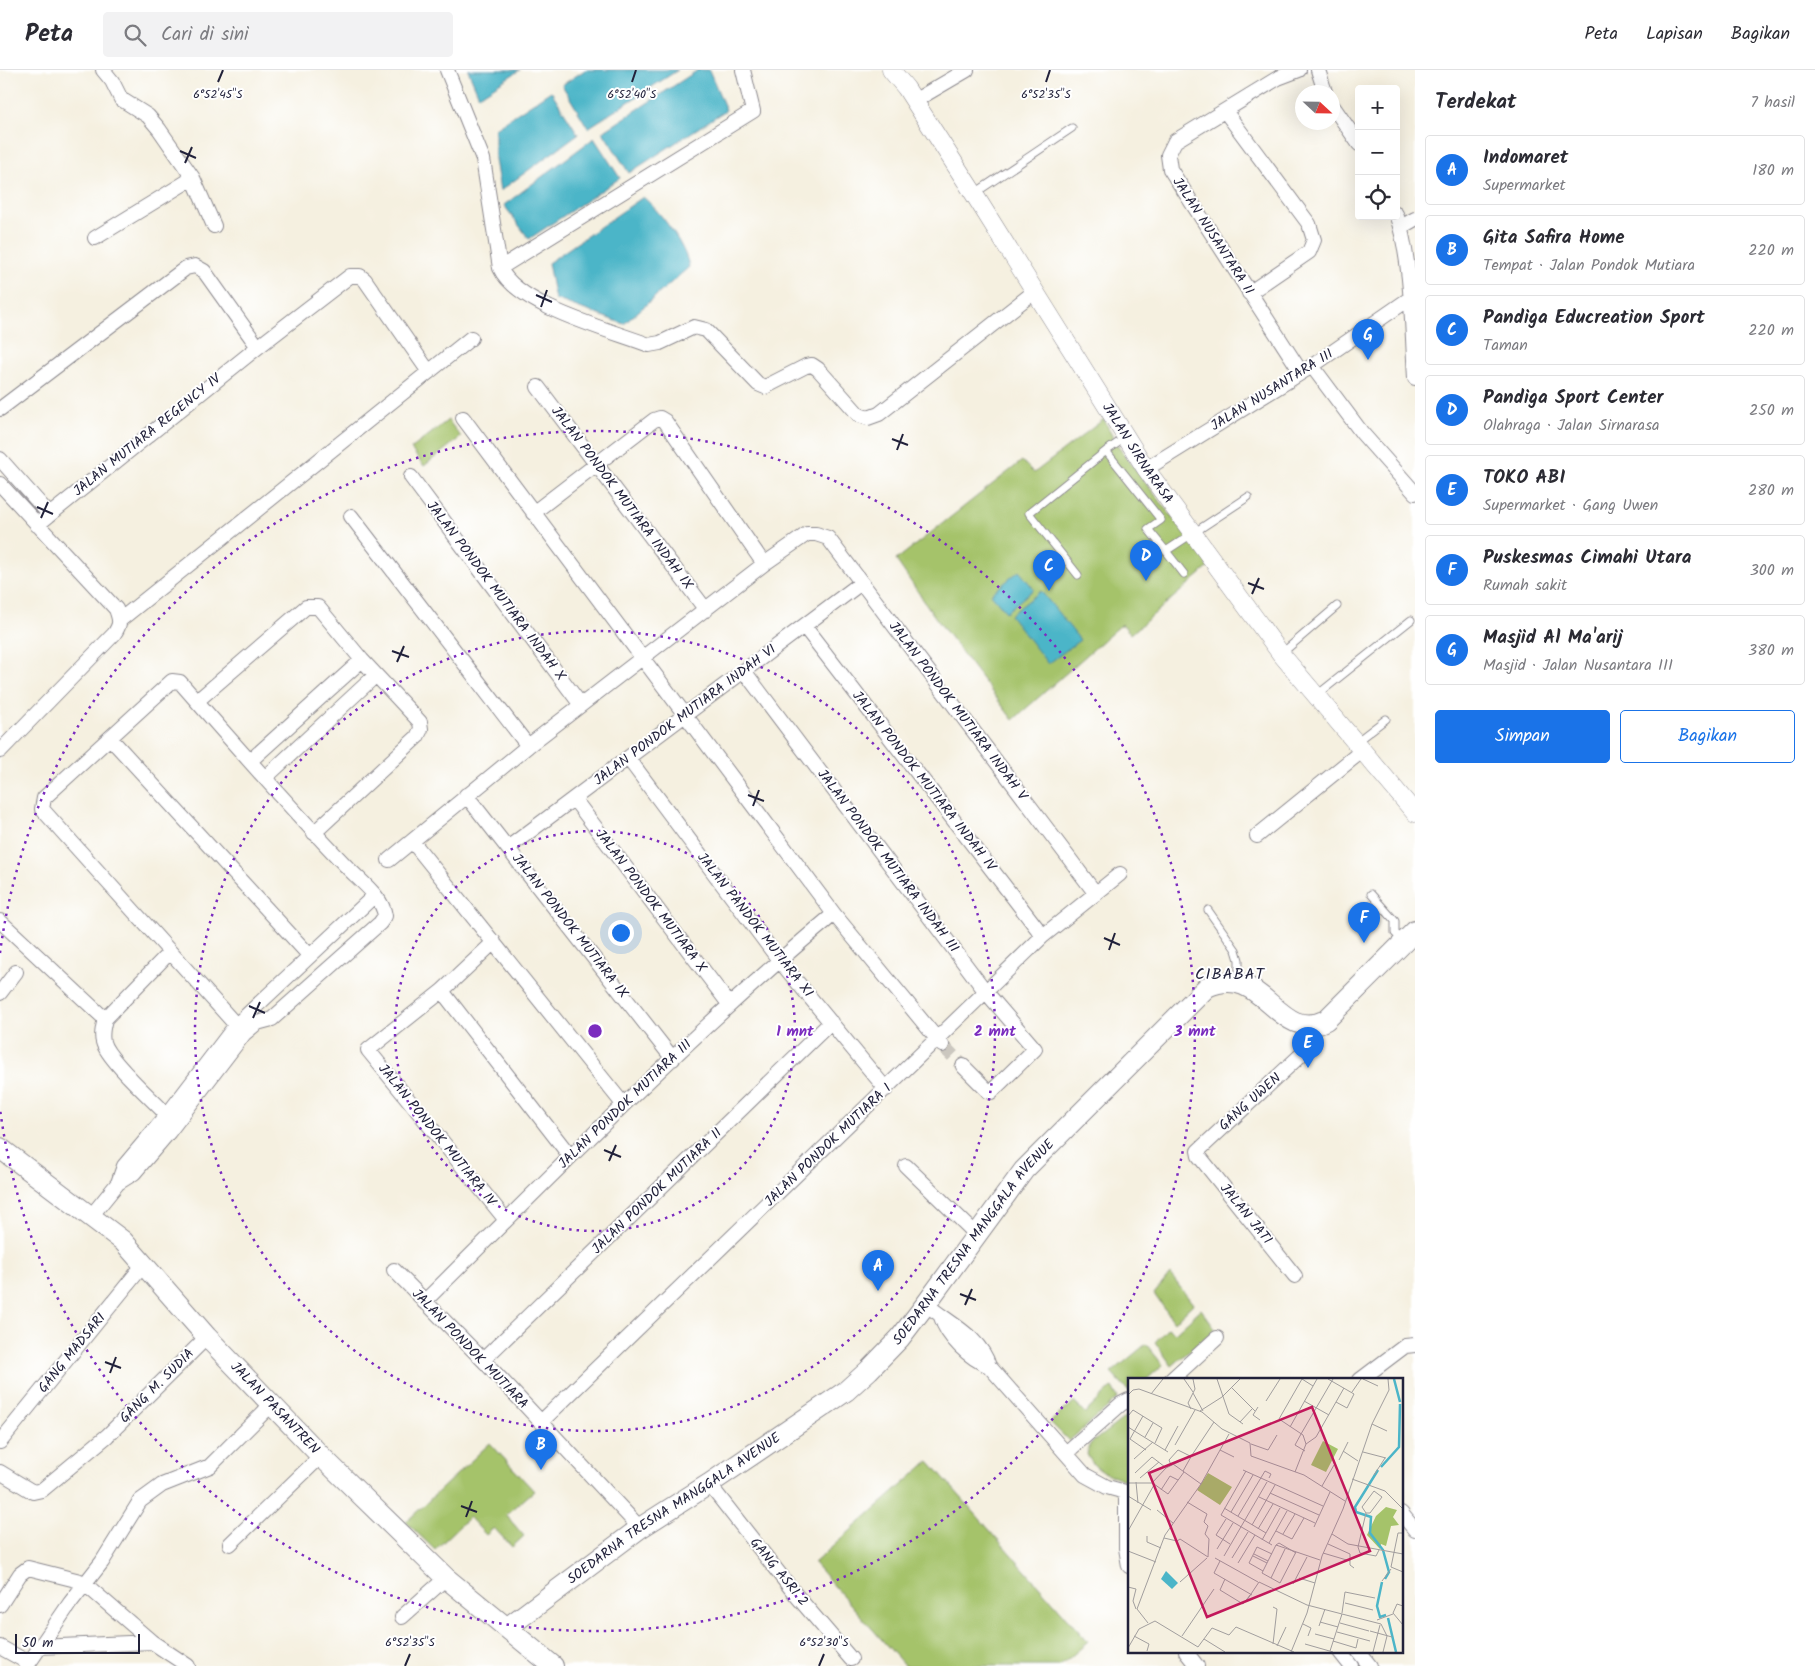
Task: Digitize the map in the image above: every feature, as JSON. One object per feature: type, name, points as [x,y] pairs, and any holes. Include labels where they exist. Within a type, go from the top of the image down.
[{"type":"main road","points":[[1239,982],[1295,1023],[1312,1025],[1326,1020],[1409,936]]},
{"type":"main road","name":"SOEDARNA TRESNA MANGGALA AVENUE","points":[[508,1627],[640,1528],[710,1484],[846,1391],[900,1338],[933,1311],[977,1235],[1024,1170],[1208,987],[1221,981],[1239,982]]},
{"type":"main road","name":"JALAN PASANTREN","points":[[0,1148],[92,1215],[123,1241],[207,1337],[321,1456],[446,1578],[508,1627],[553,1666]]},
{"type":"street","points":[[103,70],[122,99],[148,116],[194,178],[214,226]]},
{"type":"street","points":[[447,70],[483,159],[500,268],[506,280],[534,302],[649,345],[660,343],[694,327],[706,330],[758,384],[765,387],[806,366],[812,365],[818,369],[859,415],[868,418],[879,414],[1034,292]]},
{"type":"street","points":[[500,268],[753,111],[743,70]]},
{"type":"street","name":"JALAN SIRNARASA","points":[[891,70],[914,101],[974,194],[1125,438],[1152,465],[1194,532],[1281,654],[1415,813]]},
{"type":"street","points":[[914,101],[966,70]]},
{"type":"street","points":[[1318,70],[1323,85]]},
{"type":"street","name":"JALAN NUSANTARA II","points":[[1294,71],[1278,78],[1175,141],[1168,155],[1170,169],[1249,294],[1307,369],[1415,493]]},
{"type":"street","points":[[1224,111],[1310,224],[1314,240],[1309,252],[1249,294]]},
{"type":"street","points":[[1340,117],[1355,138]]},
{"type":"street","points":[[95,238],[194,178]]},
{"type":"street","points":[[1415,219],[1399,221],[1412,282],[1409,299],[1415,378]]},
{"type":"street","points":[[0,409],[186,268],[195,266],[204,271],[258,347]]},
{"type":"street","name":"JALAN MUTIARA REGENCY IV","points":[[37,524],[350,276],[360,276],[365,280],[428,372]]},
{"type":"street","name":"JALAN NUSANTARA III","points":[[1152,465],[1307,369],[1409,299]]},
{"type":"street","points":[[120,620],[471,338]]},
{"type":"street","name":"JALAN PONDOK MUTIARA INDAH IX","points":[[538,387],[706,610]]},
{"type":"street","points":[[463,418],[834,914],[940,1043]]},
{"type":"street","points":[[389,860],[528,746],[764,564],[665,421],[660,418],[654,420],[533,512]]},
{"type":"street","points":[[2,464],[49,514]]},
{"type":"street","name":"JALAN PONDOK MUTIARA INDAH X","points":[[411,477],[581,705]]},
{"type":"street","points":[[0,484],[116,609],[120,626],[0,751]]},
{"type":"street","points":[[351,516],[528,746]]},
{"type":"street","name":"JALAN PONDOK MUTIARA INDAH V","points":[[764,564],[807,534],[816,534],[828,538],[1096,894]]},
{"type":"street","name":"JALAN PONDOK MUTIARA INDAH VI","points":[[509,847],[861,583]]},
{"type":"street","points":[[197,701],[306,606],[318,607],[362,660],[420,722],[421,729],[417,737],[314,833]]},
{"type":"street","name":"JALAN PONDOK MUTIARA INDAH IV","points":[[804,626],[1044,936]]},
{"type":"street","points":[[250,761],[362,660]]},
{"type":"street","name":"JALAN PONDOK MUTIARA INDAH III","points":[[744,671],[986,992],[1035,1049],[992,1092],[988,1091],[963,1066]]},
{"type":"street","points":[[265,778],[376,675]]},
{"type":"street","points":[[172,681],[180,682],[314,833],[384,908],[385,916],[380,923],[272,1019],[257,1022],[240,1030],[42,809],[44,798],[172,681]]},
{"type":"street","points":[[110,738],[309,955]]},
{"type":"street","points":[[1257,836],[1359,746]]},
{"type":"street","name":"JALAN PANDOK MUTIARA XI","points":[[628,758],[779,960],[886,1089]]},
{"type":"street","name":"JALAN PONDOK MUTIARA IX","points":[[466,795],[509,847],[672,1059]]},
{"type":"street","name":"JALAN PONDOK MUTIARA X","points":[[574,799],[729,1004]]},
{"type":"street","points":[[412,841],[623,1104]]},
{"type":"street","name":"JALAN PONDOK MUTIARA I","points":[[541,1422],[886,1089],[940,1043],[986,992],[1044,936],[1120,874]]},
{"type":"street","points":[[92,1215],[118,1183],[124,1166],[165,1124],[240,1030],[309,955],[374,896]]},
{"type":"street","name":"JALAN PONDOK MUTIARA III","points":[[424,1302],[623,1104],[729,1004],[834,914]]},
{"type":"street","points":[[0,921],[105,1019]]},
{"type":"street","points":[[494,942],[442,991],[570,1156]]},
{"type":"street","points":[[165,1124],[106,1049],[102,1033],[105,1019],[170,952]]},
{"type":"street","points":[[0,993],[16,972]]},
{"type":"street","name":"JALAN PONDOK MUTIARA IV","points":[[442,991],[368,1050],[506,1220]]},
{"type":"street","name":"JALAN PONDOK MUTIARA II","points":[[482,1360],[831,1022]]},
{"type":"street","name":"GANG UWEN","points":[[1198,1151],[1304,1052],[1312,1025]]},
{"type":"street","name":"JALAN JATI","points":[[1198,1151],[1199,1156],[1295,1276]]},
{"type":"street","points":[[906,1166],[977,1235]]},
{"type":"street","name":"GANG MADSARI","points":[[0,1442],[144,1264]]},
{"type":"street","name":"JALAN PONDOK MUTIARA","points":[[394,1270],[482,1360],[640,1528]]},
{"type":"street","points":[[933,1311],[952,1321],[969,1345],[985,1353],[989,1366],[1085,1474],[1107,1487],[1128,1493],[1126,1548],[1128,1560]]},
{"type":"street","name":"GANG M. SUDIA","points":[[0,1472],[34,1492],[42,1490],[107,1436],[207,1337]]},
{"type":"street","points":[[1173,1378],[1217,1338]]},
{"type":"street","points":[[1363,1378],[1405,1346],[1415,1345]]},
{"type":"street","points":[[1066,1453],[1120,1404],[1128,1400]]},
{"type":"street","points":[[0,1647],[28,1664],[140,1501],[162,1485],[210,1466],[269,1401]]},
{"type":"street","points":[[230,1544],[321,1456]]},
{"type":"street","name":"GANG ASRI 2","points":[[710,1484],[796,1595],[851,1659]]},
{"type":"street","points":[[1402,1514],[1415,1530]]},
{"type":"street","points":[[0,1605],[20,1574],[28,1568],[83,1583],[152,1642],[188,1666]]},
{"type":"street","points":[[402,1617],[446,1578]]},
{"type":"street","points":[[38,1647],[152,1642]]},
{"type":"street","points":[[1188,1654],[1197,1666]]},
{"type":"street","points":[[1342,1654],[1351,1666]]},
{"type":"street","points":[[1361,1654],[1370,1666]]},
{"type":"lane","points":[[974,194],[1072,128]]},
{"type":"lane","points":[[1078,575],[1029,512],[1125,438]]},
{"type":"lane","points":[[1106,451],[1161,520],[1148,529],[1184,574]]},
{"type":"lane","points":[[1166,551],[1248,497]]},
{"type":"lane","points":[[1281,654],[1337,606]]},
{"type":"lane","points":[[1317,695],[1411,620]]},
{"type":"lane","points":[[1359,746],[1386,719]]},
{"type":"lane","points":[[1371,894],[1395,921],[1395,933],[1409,936]]},
{"type":"lane","points":[[1208,910],[1236,950],[1239,960],[1239,982]]},
{"type":"green space","points":[[1104,419],[1116,444],[1210,566],[1131,634],[1122,624],[1013,720],[935,617],[896,560],[1022,461],[1034,473]]},
{"type":"green space","points":[[448,420],[461,437],[424,466],[411,449]]},
{"type":"green space","points":[[1170,1274],[1193,1304],[1174,1322],[1154,1294]]},
{"type":"green space","points":[[1201,1309],[1215,1329],[1172,1366],[1155,1342],[1168,1328],[1175,1333]]},
{"type":"green space","points":[[1146,1344],[1163,1365],[1148,1378],[1128,1378],[1128,1391],[1111,1373]]},
{"type":"green space","points":[[1112,1387],[1118,1398],[1069,1441],[1050,1422],[1074,1402],[1085,1413]]},
{"type":"green space","points":[[1128,1415],[1128,1481],[1109,1475],[1094,1465],[1087,1454],[1090,1444]]},
{"type":"green space","points":[[490,1443],[534,1491],[506,1515],[524,1536],[512,1547],[494,1528],[486,1535],[469,1517],[435,1550],[406,1522]]},
{"type":"green space","points":[[929,1461],[1088,1642],[1060,1666],[905,1666],[814,1563]]},
{"type":"water","points":[[468,70],[520,70],[479,96]]},
{"type":"water","points":[[585,70],[678,70],[588,128],[562,85]]},
{"type":"water","points":[[698,70],[709,70],[726,110],[629,173],[603,132]]},
{"type":"water","points":[[551,91],[578,134],[500,191],[495,159],[495,128]]},
{"type":"water","points":[[594,138],[620,178],[529,239],[504,205]]},
{"type":"water","points":[[643,197],[657,211],[678,239],[689,267],[624,324],[555,299],[548,263]]},
{"type":"water","points":[[1019,571],[1034,589],[1006,612],[991,594]]},
{"type":"water","points":[[1041,591],[1080,640],[1048,664],[1010,615]]},
{"type":"tunnel","points":[[943,1046],[963,1066]]},
{"type":"place","name":"Masjid Al Ma'arij","points":[[1368,360]]},
{"type":"place","name":"Pandiga Sport Center","points":[[1146,581]]},
{"type":"place","name":"Pandiga Educreation Sport","points":[[1049,591]]},
{"type":"place","name":"Puskesmas Cimahi Utara","points":[[1364,943]]},
{"type":"place","name":"TOKO ABI","points":[[1308,1068]]},
{"type":"place","name":"Indomaret","points":[[878,1291]]},
{"type":"place","name":"Gita Safira Home","points":[[541,1470]]},
{"type":"district","name":"CIBABAT","points":[[1230,974]]}]
